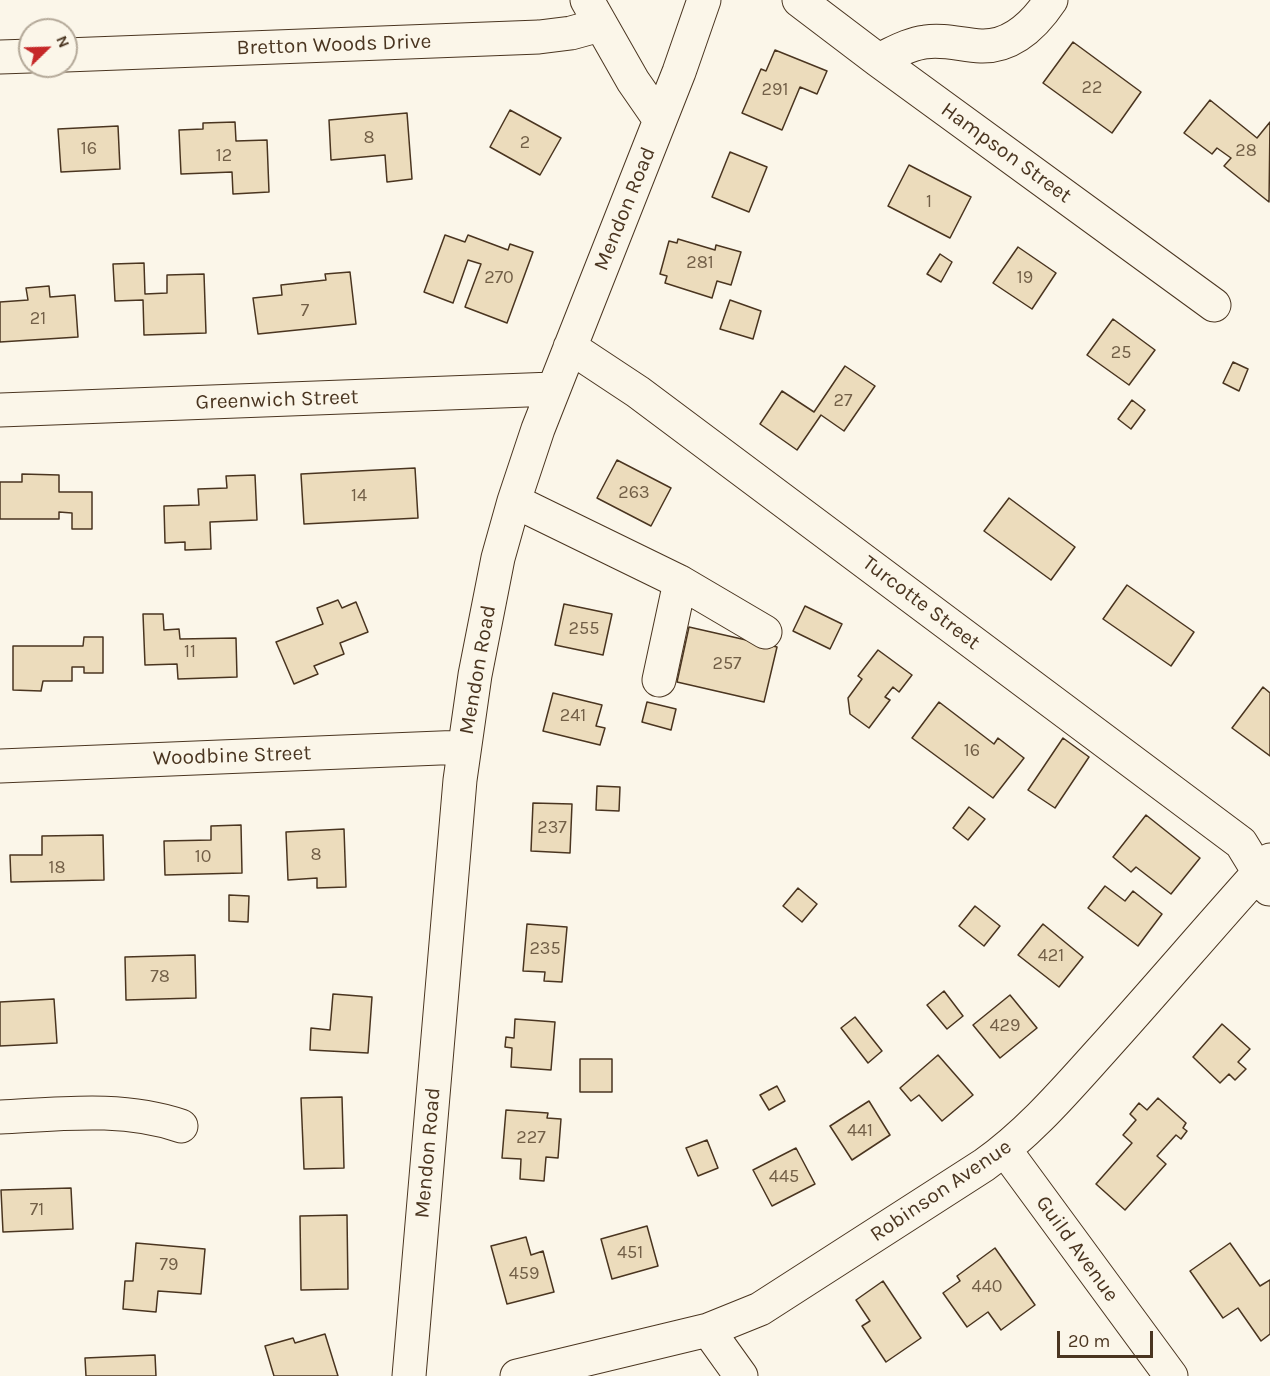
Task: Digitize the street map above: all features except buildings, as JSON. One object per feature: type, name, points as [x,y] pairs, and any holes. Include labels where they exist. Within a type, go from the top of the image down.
[{"type":"street","name":"Mendon Road","points":[[409,1376],[464,747],[498,558],[513,501],[554,389],[660,120],[704,0]]},
{"type":"street","name":"Hampson Street","points":[[799,0],[1214,305]]},
{"type":"street","points":[[878,60],[912,45],[926,42],[938,41],[981,46],[1007,42],[1028,27],[1051,0]]},
{"type":"street","points":[[593,12],[633,81],[660,120]]},
{"type":"street","name":"Bretton Woods Drive","points":[[78,55],[539,37],[571,33],[593,12]]},
{"type":"street","points":[[0,57],[18,56]]},
{"type":"street","name":"Turcotte Street","points":[[570,347],[648,400],[1241,843],[1266,874]]},
{"type":"street","name":"Greenwich Street","points":[[0,410],[554,389]]},
{"type":"street","points":[[513,501],[680,582],[765,632]]},
{"type":"street","points":[[659,680],[680,582]]},
{"type":"street","name":"Woodbine Street","points":[[0,766],[464,747]]},
{"type":"street","name":"Robinson Avenue","points":[[517,1376],[708,1330],[760,1309],[1005,1150],[1041,1117],[1266,874]]},
{"type":"street","points":[[0,1117],[79,1113],[125,1114],[181,1126]]},
{"type":"street","name":"Guild Avenue","points":[[1005,1150],[1171,1376]]},
{"type":"street","points":[[708,1330],[741,1376]]}]
